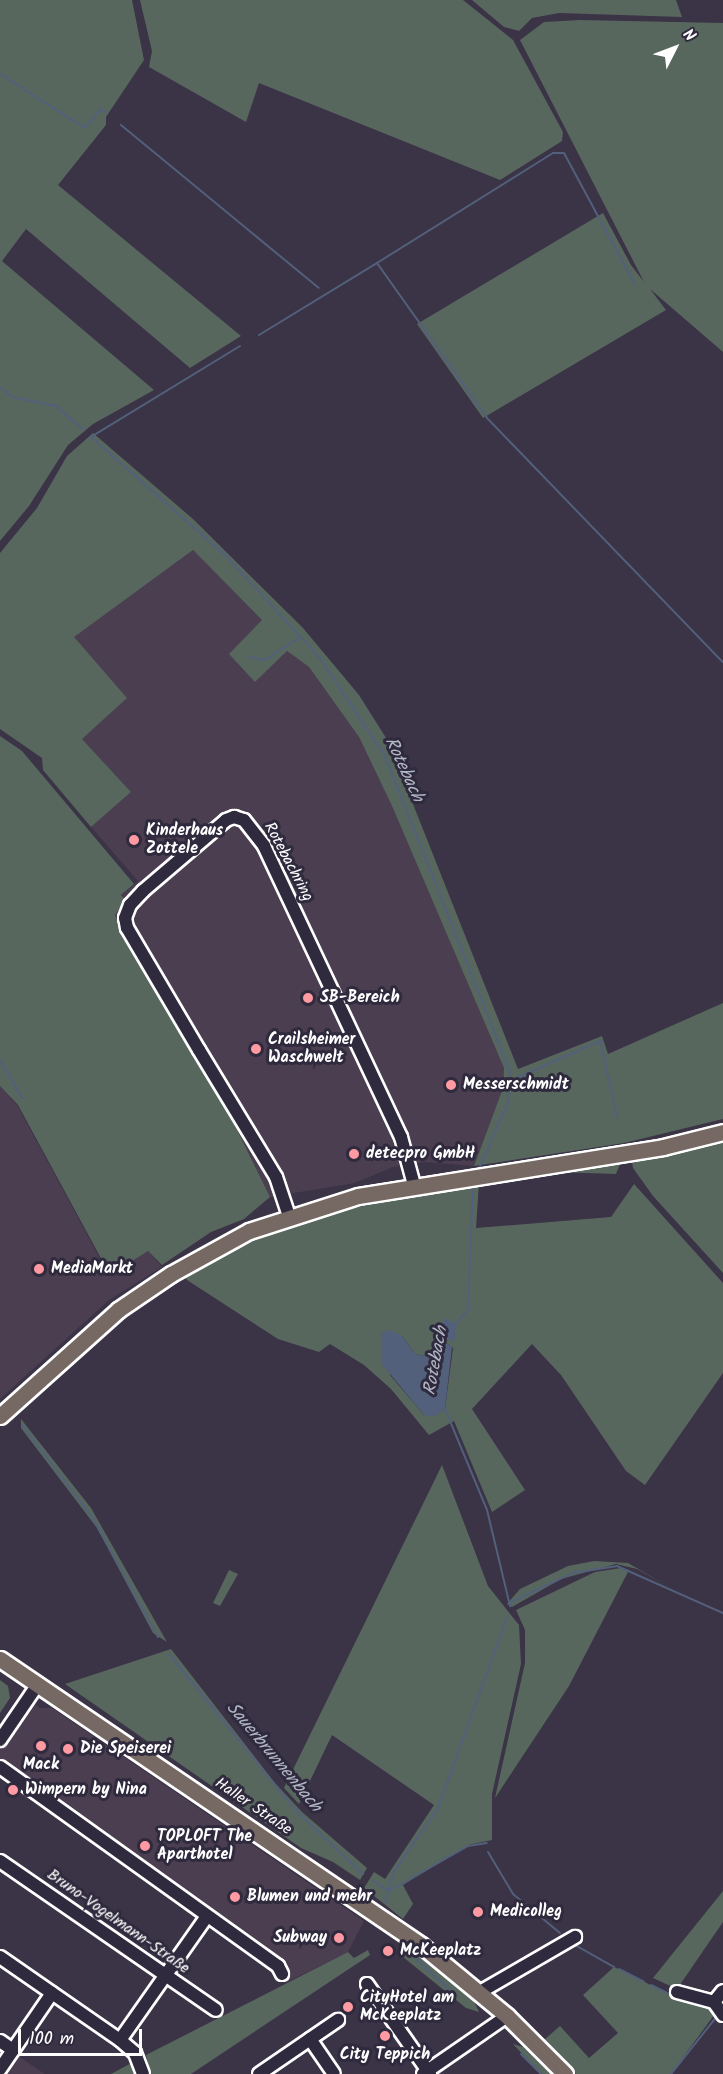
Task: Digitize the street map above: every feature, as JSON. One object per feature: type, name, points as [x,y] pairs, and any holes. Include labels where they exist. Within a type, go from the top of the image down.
[{"type":"main road","points":[[1,1412],[94,1330],[144,1292],[224,1243],[289,1216],[414,1185],[663,1147],[723,1132]]},
{"type":"main road","name":"Haller Straße","points":[[0,1659],[376,1912],[480,1992],[565,2074]]},
{"type":"street","name":"Rotebachring","points":[[289,1216],[276,1177],[127,928],[125,918],[126,909],[143,891],[226,820],[234,817],[244,820],[264,846],[394,1119],[414,1185]]},
{"type":"street","points":[[0,1740],[38,1684]]},
{"type":"street","points":[[0,1767],[278,1966],[282,1974]]},
{"type":"street","name":"Bruno-Vogelmann-Straße","points":[[0,1861],[216,2010]]},
{"type":"street","points":[[120,2040],[207,1916]]},
{"type":"street","points":[[480,1992],[574,1937]]},
{"type":"street","points":[[0,1957],[120,2040],[135,2053],[143,2074]]},
{"type":"street","points":[[367,1984],[427,2073],[507,2016]]},
{"type":"street","points":[[714,2002],[723,1990]]},
{"type":"street","points":[[677,1992],[714,2002],[723,2015]]},
{"type":"street","points":[[0,2069],[52,1993]]},
{"type":"street","points":[[259,2074],[274,2066],[338,2020]]},
{"type":"street","points":[[310,2039],[334,2074]]},
{"type":"street","points":[[0,2041],[13,2050]]},
{"type":"shaded area","points":[[193,550],[262,620],[256,681],[287,651],[309,667],[359,737],[392,806],[504,1068],[503,1088],[474,1166],[425,1162],[393,1167],[355,1183],[270,1197],[225,1105],[115,915],[121,896],[138,881],[91,827],[131,792],[82,739],[73,637]]},
{"type":"shaded area","points":[[0,1086],[17,1105],[109,1275],[148,1251],[162,1267],[109,1300],[0,1399]]},
{"type":"shaded area","points":[[30,1701],[40,1708],[52,1708],[364,1921],[348,1952],[285,1983],[289,1967],[0,1762],[0,1748]]},
{"type":"shaded area","points":[[15,2054],[45,2074],[2,2074]]},
{"type":"green space","points":[[0,0],[132,0],[144,60],[106,117],[106,125],[58,185],[241,336],[190,368],[26,229],[2,261],[154,390],[93,424],[68,445],[29,506],[0,541]]},
{"type":"green space","points":[[140,0],[463,0],[513,40],[563,132],[562,141],[500,180],[259,83],[246,122],[149,67],[152,51]]},
{"type":"green space","points":[[472,0],[676,0],[682,17],[559,13],[532,18],[519,31],[504,27]]},
{"type":"green space","points":[[580,20],[723,23],[723,352],[650,289],[666,310],[483,418],[417,324],[603,213],[631,265],[644,282],[520,40],[544,22]]},
{"type":"green space","points":[[93,433],[193,519],[303,628],[359,695],[388,741],[518,1069],[602,1036],[608,1054],[723,1003],[723,1119],[624,1143],[474,1166],[503,1088],[504,1068],[392,806],[359,737],[309,667],[287,651],[255,682],[229,654],[262,620],[193,550],[74,637],[127,698],[82,739],[131,792],[91,827],[43,770],[42,758],[0,729],[0,553],[37,508],[67,456]]},
{"type":"green space","points":[[0,736],[22,751],[134,884],[121,895],[125,900],[115,915],[225,1105],[270,1197],[244,1219],[211,1232],[162,1265],[148,1251],[110,1275],[18,1105],[0,1086]]},
{"type":"green space","points":[[723,1136],[723,1273],[653,1196],[633,1168],[632,1161]]},
{"type":"green space","points":[[620,1164],[616,1174],[553,1172]]},
{"type":"green space","points":[[479,1183],[476,1228],[611,1217],[634,1184],[723,1283],[723,1373],[645,1485],[626,1471],[561,1375],[532,1344],[472,1409],[525,1490],[492,1512],[454,1421],[429,1435],[391,1389],[364,1365],[330,1344],[319,1352],[278,1339],[187,1280],[184,1274],[271,1233],[344,1210]],"holes":[[[402,1336],[415,1354],[423,1356],[447,1343],[453,1348],[445,1409],[433,1416],[424,1415],[390,1375]]]},
{"type":"green space","points":[[21,1419],[91,1508],[167,1642],[153,1633],[97,1528],[21,1428]]},
{"type":"green space","points":[[442,1465],[488,1586],[519,1625],[521,1664],[492,1794],[492,1840],[468,1845],[403,1885],[413,1904],[403,1919],[364,1888],[374,1872],[385,1879],[434,1805],[332,1735],[299,1804],[284,1788]]},
{"type":"green space","points":[[594,1561],[628,1563],[669,1587],[637,1569],[616,1564],[561,1579],[512,1607],[507,1604],[520,1589],[568,1566]]},
{"type":"green space","points":[[621,1568],[629,1570],[569,1686],[495,1798],[525,1663],[525,1630],[516,1610],[595,1572]]},
{"type":"green space","points":[[229,1570],[238,1574],[220,1606],[213,1603]]},
{"type":"green space","points":[[171,1649],[275,1783],[302,1812],[367,1868],[360,1880],[333,1862],[301,1848],[65,1684]]},
{"type":"green space","points":[[0,1680],[8,1686],[10,1698],[0,1713]]},
{"type":"green space","points":[[723,1891],[723,1922],[677,1989],[653,1978]]},
{"type":"green space","points":[[411,1947],[471,1995],[479,2012],[466,2008],[403,1957]]},
{"type":"green space","points":[[368,1950],[370,1955],[191,2074],[151,2074],[146,2055],[348,1952],[354,1958]]},
{"type":"green space","points":[[614,1967],[677,1998],[717,2011],[671,2074],[576,2074],[544,2040],[560,2026],[589,2058],[618,2033],[583,1995]]},
{"type":"green space","points":[[513,2044],[523,2047],[551,2074],[541,2074]]},
{"type":"green space","points":[[135,2061],[138,2074],[111,2074]]},
{"type":"water","points":[[446,1318],[457,1325],[454,1342],[443,1336],[439,1328]]},
{"type":"water","points":[[390,1330],[402,1336],[415,1354],[423,1356],[447,1343],[452,1347],[445,1409],[433,1417],[424,1415],[381,1363],[381,1333]]},
{"type":"waterway","points":[[0,74],[85,128],[101,109],[107,113]]},
{"type":"waterway","points":[[121,125],[319,288]]},
{"type":"waterway","points":[[377,263],[553,153],[564,153],[634,283]]},
{"type":"waterway","points":[[259,335],[377,263],[487,418],[723,662]]},
{"type":"waterway","name":"Rotebach","points":[[240,346],[91,437],[225,555],[319,657],[385,756],[510,1071],[508,1102],[480,1167]]},
{"type":"waterway","name":"Rotebach","points":[[0,387],[12,397],[56,406],[82,429]]},
{"type":"waterway","points":[[248,657],[265,660],[299,638]]},
{"type":"waterway","points":[[512,1080],[600,1041],[617,1117]]},
{"type":"waterway","points":[[0,1060],[22,1098]]},
{"type":"waterway","name":"Rotebach","points":[[455,1324],[468,1310],[473,1185]]},
{"type":"waterway","name":"Rotebach","points":[[445,1409],[487,1510],[510,1606]]},
{"type":"waterway","name":"Sauerbrunnenbach","points":[[22,1425],[92,1517],[158,1637]]},
{"type":"waterway","points":[[511,1602],[573,1573],[617,1566],[723,1613]]},
{"type":"waterway","name":"Rotebach","points":[[385,1903],[394,1872],[438,1808],[508,1615]]},
{"type":"waterway","name":"Sauerbrunnenbach","points":[[169,1654],[296,1811],[363,1874]]},
{"type":"waterway","points":[[389,1891],[468,1846],[487,1843]]},
{"type":"waterway","points":[[488,1852],[513,1894],[560,1933]]},
{"type":"waterway","name":"Sauerbrunnenbach","points":[[372,1880],[389,1891]]},
{"type":"waterway","points":[[575,1945],[614,1967]]},
{"type":"waterway","name":"Sauerbrunnenbach","points":[[414,1957],[454,1994]]},
{"type":"waterway","points":[[619,1969],[644,1982]]},
{"type":"waterway","points":[[651,1985],[674,1996]]},
{"type":"waterway","points":[[682,1999],[714,2010]]},
{"type":"waterway","points":[[671,2074],[718,2015]]},
{"type":"waterway","name":"Sauerbrunnenbach","points":[[521,2054],[541,2074]]},
{"type":"place","name":"Kinderhaus Zottele","points":[[134,840]]},
{"type":"place","name":"SB-Bereich","points":[[308,998]]},
{"type":"place","name":"Crailsheimer Waschwelt","points":[[256,1049]]},
{"type":"place","name":"Messerschmidt","points":[[451,1085]]},
{"type":"place","name":"detecpro GmbH","points":[[354,1154]]},
{"type":"place","name":"MediaMarkt","points":[[39,1269]]},
{"type":"place","name":"Mack","points":[[41,1746]]},
{"type":"place","name":"Die Speiserei","points":[[68,1749]]},
{"type":"place","name":"Wimpern by Nina","points":[[13,1790]]},
{"type":"place","name":"TOPLOFT The Aparthotel","points":[[145,1846]]},
{"type":"place","name":"Blumen und mehr","points":[[235,1897]]},
{"type":"place","name":"Medicolleg","points":[[478,1912]]},
{"type":"place","name":"Subway","points":[[339,1938]]},
{"type":"place","name":"McKeeplatz","points":[[388,1951]]},
{"type":"place","name":"CityHotel am McKeeplatz","points":[[348,2007]]},
{"type":"place","name":"City Teppich","points":[[385,2036]]}]
